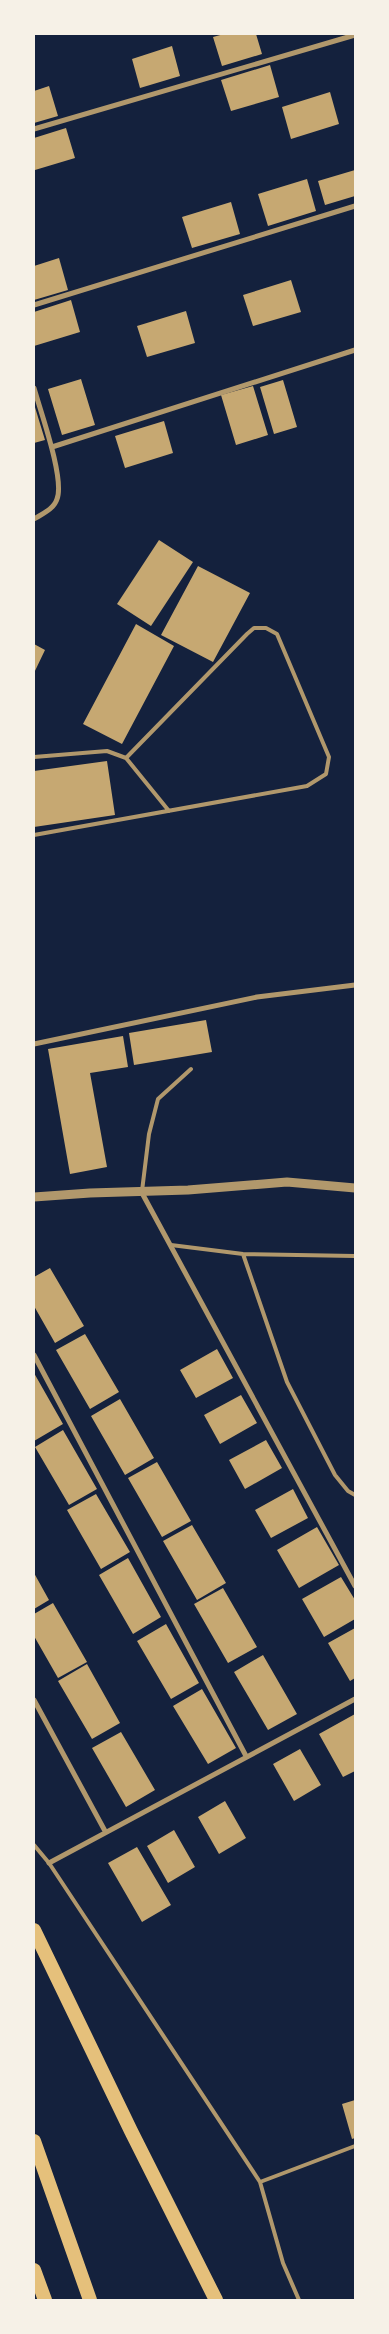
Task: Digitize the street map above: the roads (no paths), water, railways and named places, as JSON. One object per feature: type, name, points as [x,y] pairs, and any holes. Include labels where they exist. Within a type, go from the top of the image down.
[{"type":"highway","points":[[34,1930],[131,2131],[216,2300]]},
{"type":"highway","points":[[34,2141],[90,2300]]},
{"type":"highway","points":[[34,2270],[45,2300]]},
{"type":"street","points":[[34,129],[355,35]]},
{"type":"street","points":[[34,305],[355,206]]},
{"type":"street","points":[[52,448],[355,350]]},
{"type":"street","points":[[34,388],[52,448],[58,498],[50,510],[34,519]]},
{"type":"street","points":[[34,1044],[257,997],[355,985]]},
{"type":"street","points":[[34,1197],[90,1193],[142,1193],[287,1182],[355,1188]]},
{"type":"street","points":[[142,1193],[355,1586]]},
{"type":"street","points":[[34,1356],[246,1756]]},
{"type":"street","points":[[49,1863],[105,1831],[355,1699]]},
{"type":"street","points":[[34,1700],[105,1831]]},
{"type":"lane","points":[[34,835],[307,786],[326,774],[329,757],[277,634],[266,628],[254,628],[126,758]]},
{"type":"lane","points":[[34,757],[107,752],[126,758],[169,810]]},
{"type":"lane","points":[[142,1193],[149,1134],[158,1099],[190,1069]]},
{"type":"lane","points":[[170,1245],[243,1254],[355,1256]]},
{"type":"lane","points":[[243,1254],[287,1382],[336,1476],[348,1491],[355,1496]]},
{"type":"lane","points":[[34,1845],[49,1863],[260,2182],[283,2263],[299,2300]]},
{"type":"lane","points":[[260,2182],[355,2146]]}]
